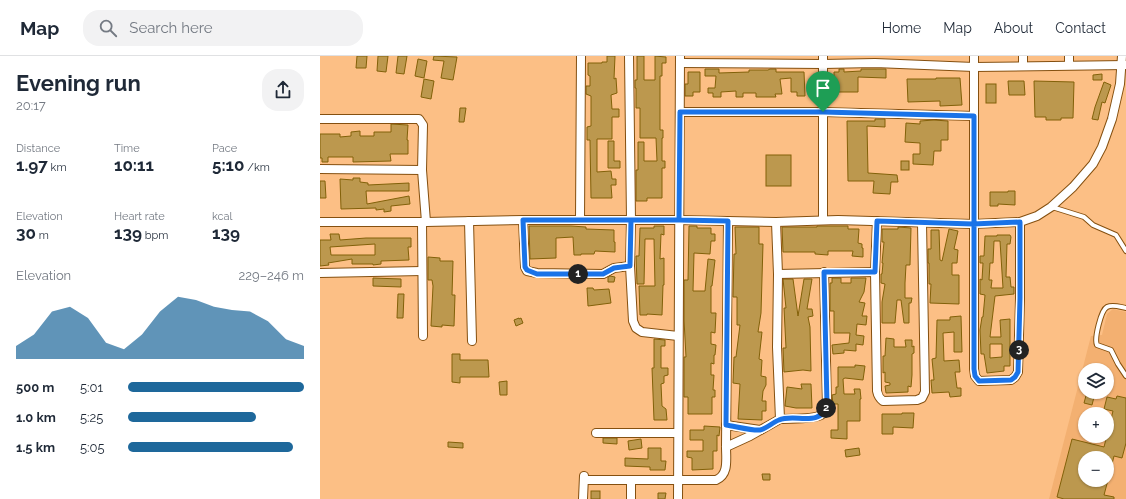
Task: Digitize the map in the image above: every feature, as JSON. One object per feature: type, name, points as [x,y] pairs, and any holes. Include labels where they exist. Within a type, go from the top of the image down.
[{"type":"street","points":[[580,220],[581,56]]},
{"type":"street","points":[[629,56],[631,220],[630,266],[633,321],[636,328],[642,332],[678,336]]},
{"type":"street","points":[[974,56],[974,369],[975,376],[979,381],[1011,380],[1018,372],[1020,222]]},
{"type":"street","points":[[1023,56],[1023,66]]},
{"type":"street","points":[[1069,56],[1069,65]]},
{"type":"street","points":[[320,222],[523,220],[679,220],[776,222],[823,220],[973,224],[1020,222],[1037,216],[1063,198],[1093,164],[1102,147],[1112,119],[1120,84],[1123,62],[974,67],[921,60],[681,60],[680,112],[679,220],[678,336],[678,499]]},
{"type":"street","points":[[823,60],[823,220]]},
{"type":"street","points":[[680,112],[823,112],[974,116]]},
{"type":"street","points":[[320,119],[419,119],[423,125],[422,170],[424,222],[422,336]]},
{"type":"street","points":[[320,169],[422,170]]},
{"type":"street","points":[[523,220],[525,267],[527,270],[537,274],[603,274],[614,268],[630,266]]},
{"type":"street","points":[[469,221],[472,341]]},
{"type":"street","points":[[583,499],[584,478],[631,480],[716,480],[721,478],[724,474],[726,447],[728,221]]},
{"type":"street","points":[[877,221],[875,272],[878,395],[883,401],[917,400],[922,398],[925,392],[922,223]]},
{"type":"street","points":[[776,222],[778,274],[777,347],[780,419]]},
{"type":"street","points":[[320,272],[422,271]]},
{"type":"street","points":[[726,447],[780,419],[816,417],[822,415],[826,411],[824,272]]},
{"type":"street","points":[[778,274],[875,272]]},
{"type":"street","points":[[726,425],[760,430]]},
{"type":"street","points":[[596,433],[678,433]]},
{"type":"street","points":[[631,480],[631,499]]},
{"type":"lane","points":[[1051,207],[1084,217],[1093,225],[1116,235],[1126,251]]},
{"type":"lane","points":[[1126,308],[1109,306],[1104,309],[1096,335],[1097,345],[1111,350],[1126,376]]},
{"type":"shaded area","points":[[1113,309],[1126,312],[1126,499],[1049,499],[1078,386],[1078,399],[1114,399],[1114,363],[1084,363],[1091,336],[1102,335],[1107,314]]},
{"type":"building","points":[[357,56],[367,56],[366,68],[356,68]]},
{"type":"building","points":[[378,56],[388,56],[386,72],[377,71]]},
{"type":"building","points":[[398,56],[407,56],[404,74],[396,73]]},
{"type":"building","points":[[434,56],[457,57],[453,80],[441,78],[444,61],[433,60]]},
{"type":"building","points":[[607,56],[615,56],[614,79],[616,78],[617,93],[611,95],[612,109],[619,109],[619,117],[612,117],[612,139],[597,139],[597,172],[611,171],[612,179],[616,179],[616,185],[611,185],[612,198],[591,198],[590,140],[587,140],[587,127],[591,126],[591,96],[586,94],[586,86],[590,86],[588,63],[607,62]]},
{"type":"building","points":[[637,56],[644,56],[644,80],[655,80],[655,56],[666,57],[666,63],[662,63],[662,76],[660,76],[660,130],[663,130],[662,161],[665,161],[665,168],[662,168],[662,198],[647,198],[647,201],[636,201],[638,142],[644,142],[644,161],[657,161],[656,138],[640,138],[640,108],[636,108],[635,88],[635,80],[637,80]]},
{"type":"building","points":[[418,59],[427,61],[424,78],[415,76]]},
{"type":"building","points":[[705,69],[719,69],[719,73],[749,72],[749,70],[770,69],[776,69],[776,72],[804,72],[805,96],[797,96],[797,92],[791,92],[791,78],[780,79],[782,94],[775,94],[776,97],[756,97],[756,93],[743,93],[743,97],[736,97],[736,91],[721,92],[721,97],[713,97],[713,93],[708,93],[708,88],[715,88],[716,76],[705,76]]},
{"type":"building","points":[[839,69],[844,69],[844,72],[861,71],[861,69],[886,69],[886,78],[858,77],[858,92],[834,92],[834,72],[839,72]]},
{"type":"building","points":[[688,72],[700,72],[700,92],[693,92],[693,96],[685,96],[685,84],[688,84]]},
{"type":"building","points":[[1102,74],[1102,80],[1093,80],[1093,75]]},
{"type":"building","points":[[960,78],[962,105],[940,106],[940,101],[908,102],[907,79]]},
{"type":"building","points":[[424,79],[434,81],[431,99],[421,97]]},
{"type":"building","points":[[1008,81],[1024,81],[1025,95],[1009,95]]},
{"type":"building","points":[[1034,81],[1074,82],[1073,118],[1046,120],[1046,117],[1035,117]]},
{"type":"building","points":[[1104,82],[1111,85],[1105,103],[1102,102],[1098,120],[1092,119],[1095,107]]},
{"type":"building","points":[[986,84],[996,84],[996,103],[986,103]]},
{"type":"building","points":[[460,108],[466,108],[464,122],[459,122]]},
{"type":"building","points":[[875,119],[885,119],[885,127],[867,126],[868,173],[897,175],[898,182],[891,182],[890,194],[873,193],[874,181],[848,181],[847,121],[875,121]]},
{"type":"building","points":[[920,121],[948,121],[948,140],[941,140],[941,151],[934,151],[933,165],[913,164],[913,154],[920,154],[920,143],[905,142],[906,123],[920,124]]},
{"type":"building","points":[[391,124],[408,125],[408,154],[390,154],[391,161],[353,162],[353,157],[328,157],[328,162],[322,162],[322,158],[320,158],[320,134],[340,134],[340,137],[351,136],[351,132],[360,131],[360,136],[374,136],[374,132],[391,132]]},
{"type":"building","points":[[608,141],[614,141],[614,161],[620,161],[620,168],[608,168]]},
{"type":"building","points":[[766,155],[791,155],[791,186],[766,186]]},
{"type":"building","points":[[901,161],[909,161],[909,170],[901,170]]},
{"type":"building","points":[[353,178],[360,178],[360,182],[368,183],[368,185],[409,183],[409,191],[366,191],[367,204],[409,196],[410,204],[391,206],[391,211],[384,212],[384,209],[376,210],[376,208],[341,209],[340,179],[353,180]]},
{"type":"building","points":[[320,181],[325,181],[326,198],[320,198]]},
{"type":"building","points":[[1015,191],[1015,205],[998,204],[998,206],[990,206],[990,192]]},
{"type":"building","points":[[529,226],[571,226],[586,227],[586,229],[614,230],[615,252],[595,251],[594,254],[574,255],[573,237],[556,238],[556,258],[530,259]]},
{"type":"building","points":[[654,226],[664,226],[664,235],[661,234],[660,259],[664,258],[662,315],[640,315],[639,286],[655,286],[654,239],[645,239],[644,284],[637,284],[636,256],[639,256],[640,228],[654,228]]},
{"type":"building","points":[[689,226],[697,226],[697,228],[711,228],[711,234],[715,234],[715,241],[711,241],[710,254],[694,253],[693,291],[705,291],[708,259],[715,260],[711,286],[711,313],[716,313],[715,333],[711,332],[711,344],[716,345],[714,364],[711,363],[711,375],[714,375],[713,390],[715,390],[715,397],[712,397],[712,414],[688,414],[688,397],[684,397],[684,357],[686,357],[684,280],[688,280]]},
{"type":"building","points":[[848,226],[848,229],[859,229],[858,243],[862,244],[863,257],[852,256],[853,251],[828,251],[828,255],[815,254],[815,252],[783,252],[782,227]]},
{"type":"building","points":[[735,227],[759,227],[759,244],[763,244],[761,313],[758,332],[762,332],[759,359],[762,360],[761,376],[766,377],[766,385],[763,391],[762,401],[766,401],[766,411],[762,411],[762,420],[738,419],[740,384],[733,383],[734,357],[736,357],[740,325],[737,325],[737,297],[733,297],[734,254],[736,254]]},
{"type":"building","points":[[898,227],[911,228],[910,265],[906,265],[905,283],[905,298],[912,298],[911,303],[909,303],[909,323],[904,323],[901,300],[897,300],[895,323],[882,323],[882,302],[885,284],[881,283],[884,242],[882,242],[882,229],[898,229]]},
{"type":"building","points":[[949,229],[958,231],[954,249],[958,250],[957,263],[952,263],[952,275],[959,275],[959,304],[930,303],[931,284],[929,284],[928,249],[931,249],[931,230],[939,230],[940,260],[942,261]]},
{"type":"building","points":[[330,234],[339,234],[340,240],[366,238],[411,238],[411,247],[408,247],[409,260],[381,261],[381,264],[373,265],[352,264],[352,259],[328,263],[329,265],[320,266],[320,240],[331,240]],"holes":[[[375,244],[375,255],[331,255],[330,247]]]},
{"type":"building","points":[[1010,235],[1011,237],[1010,244],[1007,244],[1006,277],[1010,277],[1011,287],[1014,287],[1014,294],[995,296],[990,337],[1001,337],[1000,320],[1010,319],[1010,366],[1004,366],[1004,371],[987,373],[984,354],[981,354],[980,330],[985,295],[980,294],[980,279],[982,280],[983,263],[980,263],[980,256],[984,256],[985,236]],"holes":[[[994,241],[1000,241],[1003,288],[991,288],[992,280],[989,280],[990,263],[993,263]],[[990,344],[1002,344],[1002,357],[990,358]]]},
{"type":"building","points":[[428,257],[440,258],[440,261],[453,261],[452,295],[455,295],[454,326],[431,326],[433,286],[432,280],[428,280]]},
{"type":"building","points":[[608,277],[615,277],[614,282],[608,282]]},
{"type":"building","points":[[373,278],[401,279],[401,287],[373,286]]},
{"type":"building","points":[[832,278],[841,278],[841,283],[851,283],[851,278],[866,278],[864,292],[859,302],[865,303],[862,316],[867,316],[866,325],[857,324],[856,335],[864,336],[863,345],[856,344],[856,351],[844,350],[844,353],[833,354],[832,345],[849,343],[850,333],[834,333],[834,311],[830,311],[830,283],[832,283]]},
{"type":"building","points":[[783,279],[793,279],[798,316],[804,279],[812,279],[807,309],[812,309],[813,316],[808,317],[810,327],[811,371],[803,370],[784,372],[783,348],[786,348],[784,308],[786,308]]},
{"type":"building","points":[[587,288],[593,288],[594,290],[609,289],[611,303],[588,306]]},
{"type":"building","points":[[398,294],[404,294],[403,318],[397,318]]},
{"type":"building","points":[[961,316],[962,352],[954,352],[954,332],[943,333],[944,361],[959,360],[960,372],[955,372],[957,388],[961,388],[961,396],[950,397],[949,392],[932,393],[931,380],[934,380],[932,359],[936,358],[937,320],[950,320],[950,317]]},
{"type":"building","points":[[521,318],[523,323],[516,326],[514,320]]},
{"type":"building","points":[[886,338],[894,339],[894,347],[906,347],[905,340],[912,340],[914,353],[912,354],[911,387],[908,386],[908,392],[886,393],[885,386],[890,385],[890,383],[885,382],[885,372],[883,373],[883,356],[885,356]]},
{"type":"building","points":[[654,339],[665,340],[665,346],[661,346],[661,368],[668,368],[668,375],[664,376],[664,383],[661,384],[662,406],[666,409],[667,420],[654,420],[652,368],[654,368]]},
{"type":"building","points":[[452,354],[460,354],[460,360],[488,360],[489,377],[460,377],[460,383],[452,382]]},
{"type":"building","points":[[855,365],[865,366],[863,380],[843,379],[844,394],[855,394],[854,389],[860,389],[860,421],[847,421],[847,439],[831,438],[831,430],[838,430],[838,404],[833,404],[832,395],[836,394],[836,387],[838,387],[838,367],[855,367]]},
{"type":"building","points":[[507,381],[507,395],[500,395],[499,382]]},
{"type":"building","points":[[801,384],[811,384],[812,408],[785,406],[787,387],[802,389]]},
{"type":"building","points":[[1117,396],[1126,398],[1126,443],[1122,458],[1114,456],[1114,451],[1078,451],[1078,487],[1106,487],[1104,495],[1114,497],[1114,499],[1064,499],[1057,497],[1072,439],[1078,440],[1078,443],[1088,443],[1104,447],[1105,443],[1114,443],[1114,407],[1104,407],[1106,399],[1116,399]]},
{"type":"building","points":[[1085,399],[1094,399],[1092,405],[1084,403]]},
{"type":"building","points":[[914,413],[913,428],[893,427],[893,434],[882,434],[882,414]]},
{"type":"building","points":[[704,426],[720,427],[719,436],[717,435],[717,451],[713,451],[713,469],[692,470],[692,458],[687,457],[687,451],[703,451],[703,440],[690,440],[690,430],[704,430]]},
{"type":"building","points":[[603,438],[617,438],[617,444],[603,443]]},
{"type":"building","points":[[641,439],[642,448],[629,450],[628,441]]},
{"type":"building","points":[[448,442],[463,443],[463,448],[448,447]]},
{"type":"building","points":[[648,448],[661,448],[661,461],[666,461],[665,470],[650,470],[650,467],[625,466],[625,458],[648,459]]},
{"type":"building","points":[[859,448],[860,455],[846,457],[845,450]]},
{"type":"building","points":[[762,474],[770,474],[770,480],[763,480]]},
{"type":"building","points":[[591,491],[600,491],[600,499],[591,499]]},
{"type":"building","points":[[658,493],[666,493],[665,499],[658,499]]},
{"type":"route","points":[[823,112],[680,112],[679,220],[631,220],[523,220],[525,267],[527,270],[537,274],[603,274],[620,266],[630,266],[631,220],[728,221],[726,425],[760,430],[780,419],[816,417],[822,415],[826,411],[824,272],[875,272],[877,221],[973,224],[1020,222],[1018,372],[1011,380],[979,381],[975,376],[974,369],[973,224],[974,116],[823,112]]}]
